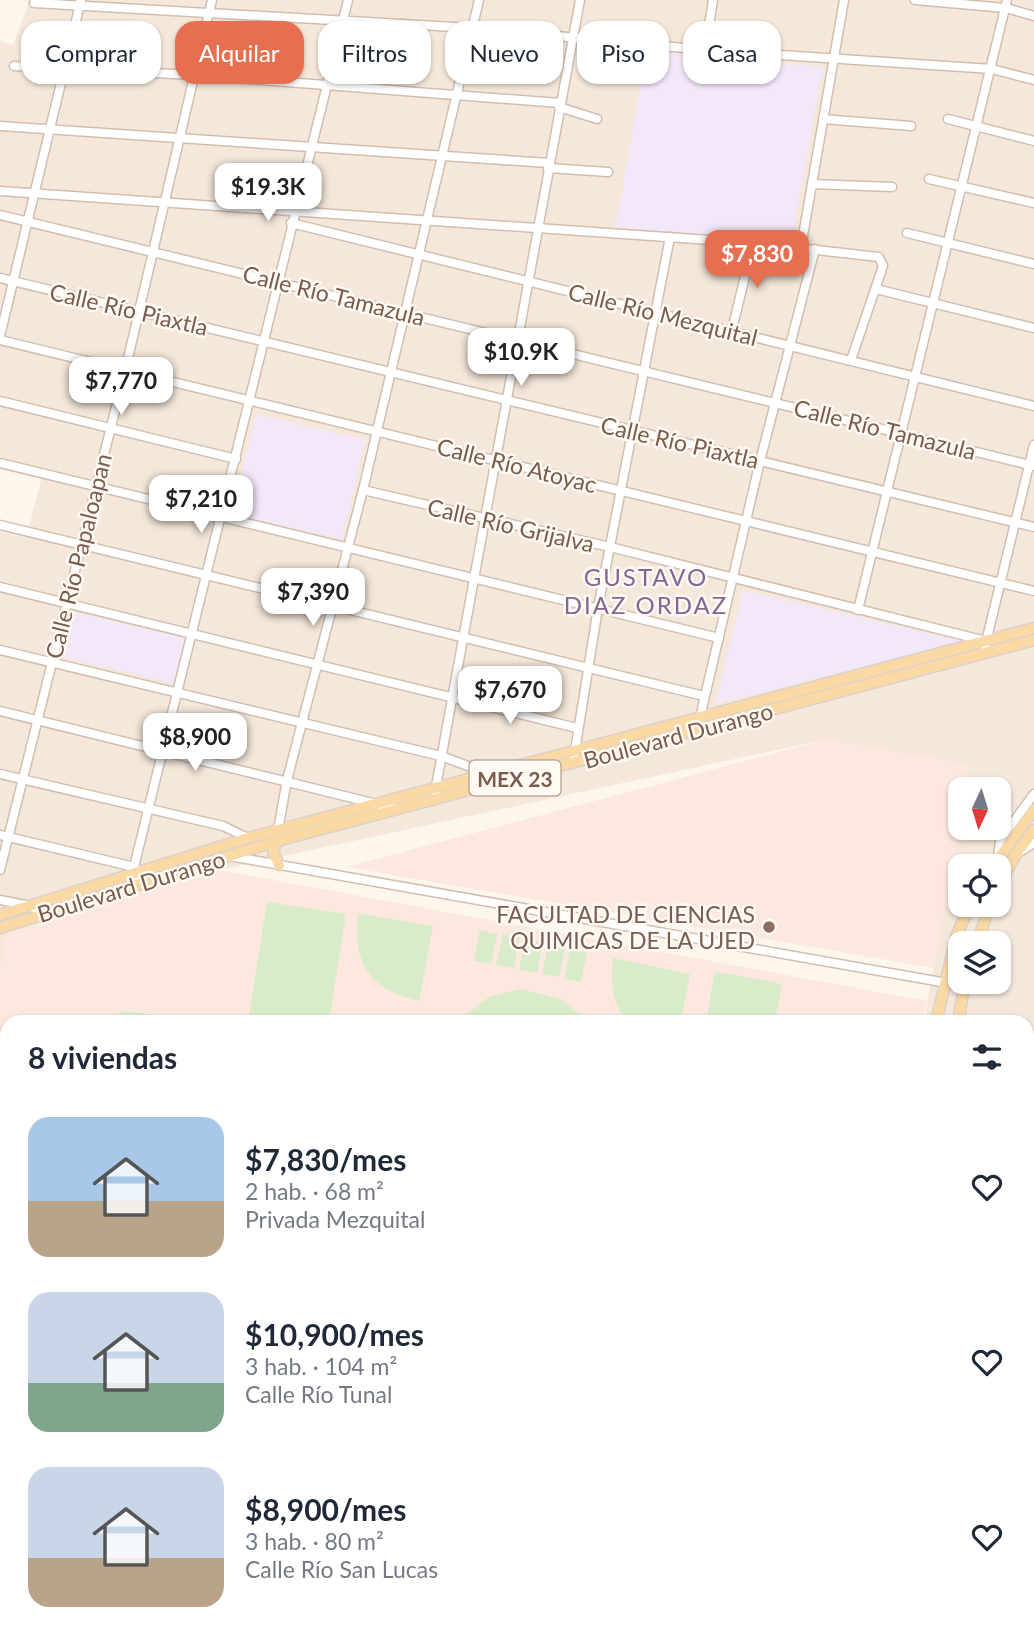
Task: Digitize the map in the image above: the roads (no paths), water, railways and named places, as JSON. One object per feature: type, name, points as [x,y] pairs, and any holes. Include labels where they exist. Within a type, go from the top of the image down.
[{"type":"main road","name":"Boulevard Durango","points":[[0,928],[44,914],[137,874],[228,856],[377,803],[1034,628]]},
{"type":"main road","name":"Boulevard Durango","points":[[0,915],[248,838],[278,836],[397,809],[1034,640]]},
{"type":"main road","points":[[1002,854],[1034,810]]},
{"type":"main road","points":[[1011,863],[1034,830]]},
{"type":"main road","points":[[278,836],[273,852],[279,864]]},
{"type":"main road","points":[[937,1015],[957,934],[965,917]]},
{"type":"main road","points":[[959,1015],[963,994]]},
{"type":"street","name":"Calle Río Papaloapan","points":[[207,21],[212,0]]},
{"type":"street","points":[[342,21],[348,0]]},
{"type":"street","points":[[474,21],[479,0]]},
{"type":"street","points":[[434,799],[450,696],[474,580],[580,0]]},
{"type":"street","points":[[710,21],[713,0]]},
{"type":"street","points":[[801,247],[844,0]]},
{"type":"street","points":[[915,0],[1007,4],[1034,16]]},
{"type":"street","points":[[34,3],[80,3],[327,21]]},
{"type":"street","points":[[76,21],[80,3]]},
{"type":"street","points":[[858,610],[1007,4]]},
{"type":"street","points":[[563,35],[683,48]]},
{"type":"street","points":[[781,55],[992,69],[1034,80]]},
{"type":"street","points":[[14,66],[21,66]]},
{"type":"street","points":[[304,83],[457,93],[560,105],[597,120]]},
{"type":"street","points":[[0,338],[60,84]]},
{"type":"street","name":"Calle Río Papaloapan","points":[[0,870],[4,836],[23,779],[139,311],[151,250],[192,84]]},
{"type":"street","points":[[278,836],[287,780],[363,491],[459,84]]},
{"type":"street","points":[[4,836],[137,874],[149,810],[205,575],[236,459],[326,85]]},
{"type":"street","points":[[822,119],[911,126]]},
{"type":"street","points":[[948,119],[1034,141]]},
{"type":"street","points":[[0,126],[442,154],[608,172]]},
{"type":"street","points":[[929,179],[1034,203]]},
{"type":"street","points":[[812,184],[892,187]]},
{"type":"street","points":[[0,191],[164,200],[753,243],[879,257],[883,266],[851,360]]},
{"type":"street","name":"Calle Río Tamazula","points":[[0,215],[1032,465]]},
{"type":"street","name":"Calle Río Mezquital","points":[[291,223],[418,257],[916,374],[1034,406]]},
{"type":"street","points":[[907,233],[1034,264]]},
{"type":"street","points":[[573,763],[587,667],[670,237]]},
{"type":"street","points":[[732,330],[753,243]]},
{"type":"street","points":[[698,728],[760,461],[815,249]]},
{"type":"street","name":"Calle Río Piaxtla","points":[[0,278],[1034,527]]},
{"type":"street","points":[[876,289],[1034,328]]},
{"type":"street","name":"Calle Río Atoyac","points":[[0,338],[124,371],[1034,591]]},
{"type":"street","points":[[0,401],[236,459]]},
{"type":"street","points":[[984,654],[999,581],[1032,465],[1034,445]]},
{"type":"street","points":[[0,463],[719,638]]},
{"type":"street","name":"Calle Río Grijalva","points":[[363,491],[610,547],[986,641]]},
{"type":"street","points":[[0,525],[704,696]]},
{"type":"street","points":[[0,587],[577,728]]},
{"type":"street","points":[[0,650],[441,756],[487,773]]},
{"type":"street","points":[[0,711],[397,809]]},
{"type":"street","points":[[0,774],[223,826],[248,838]]},
{"type":"street","points":[[997,854],[1000,840],[1034,794]]},
{"type":"street","points":[[1016,854],[1034,843]]},
{"type":"street","points":[[217,849],[228,856],[948,982]]},
{"type":"street","points":[[0,900],[30,906],[44,914]]},
{"type":"place","name":"FACULTAD DE CIENCIAS QUIMICAS DE LA UJED","points":[[769,927]]},
{"type":"district","name":"GUSTAVO DIAZ ORDAZ","points":[[646,590]]}]
